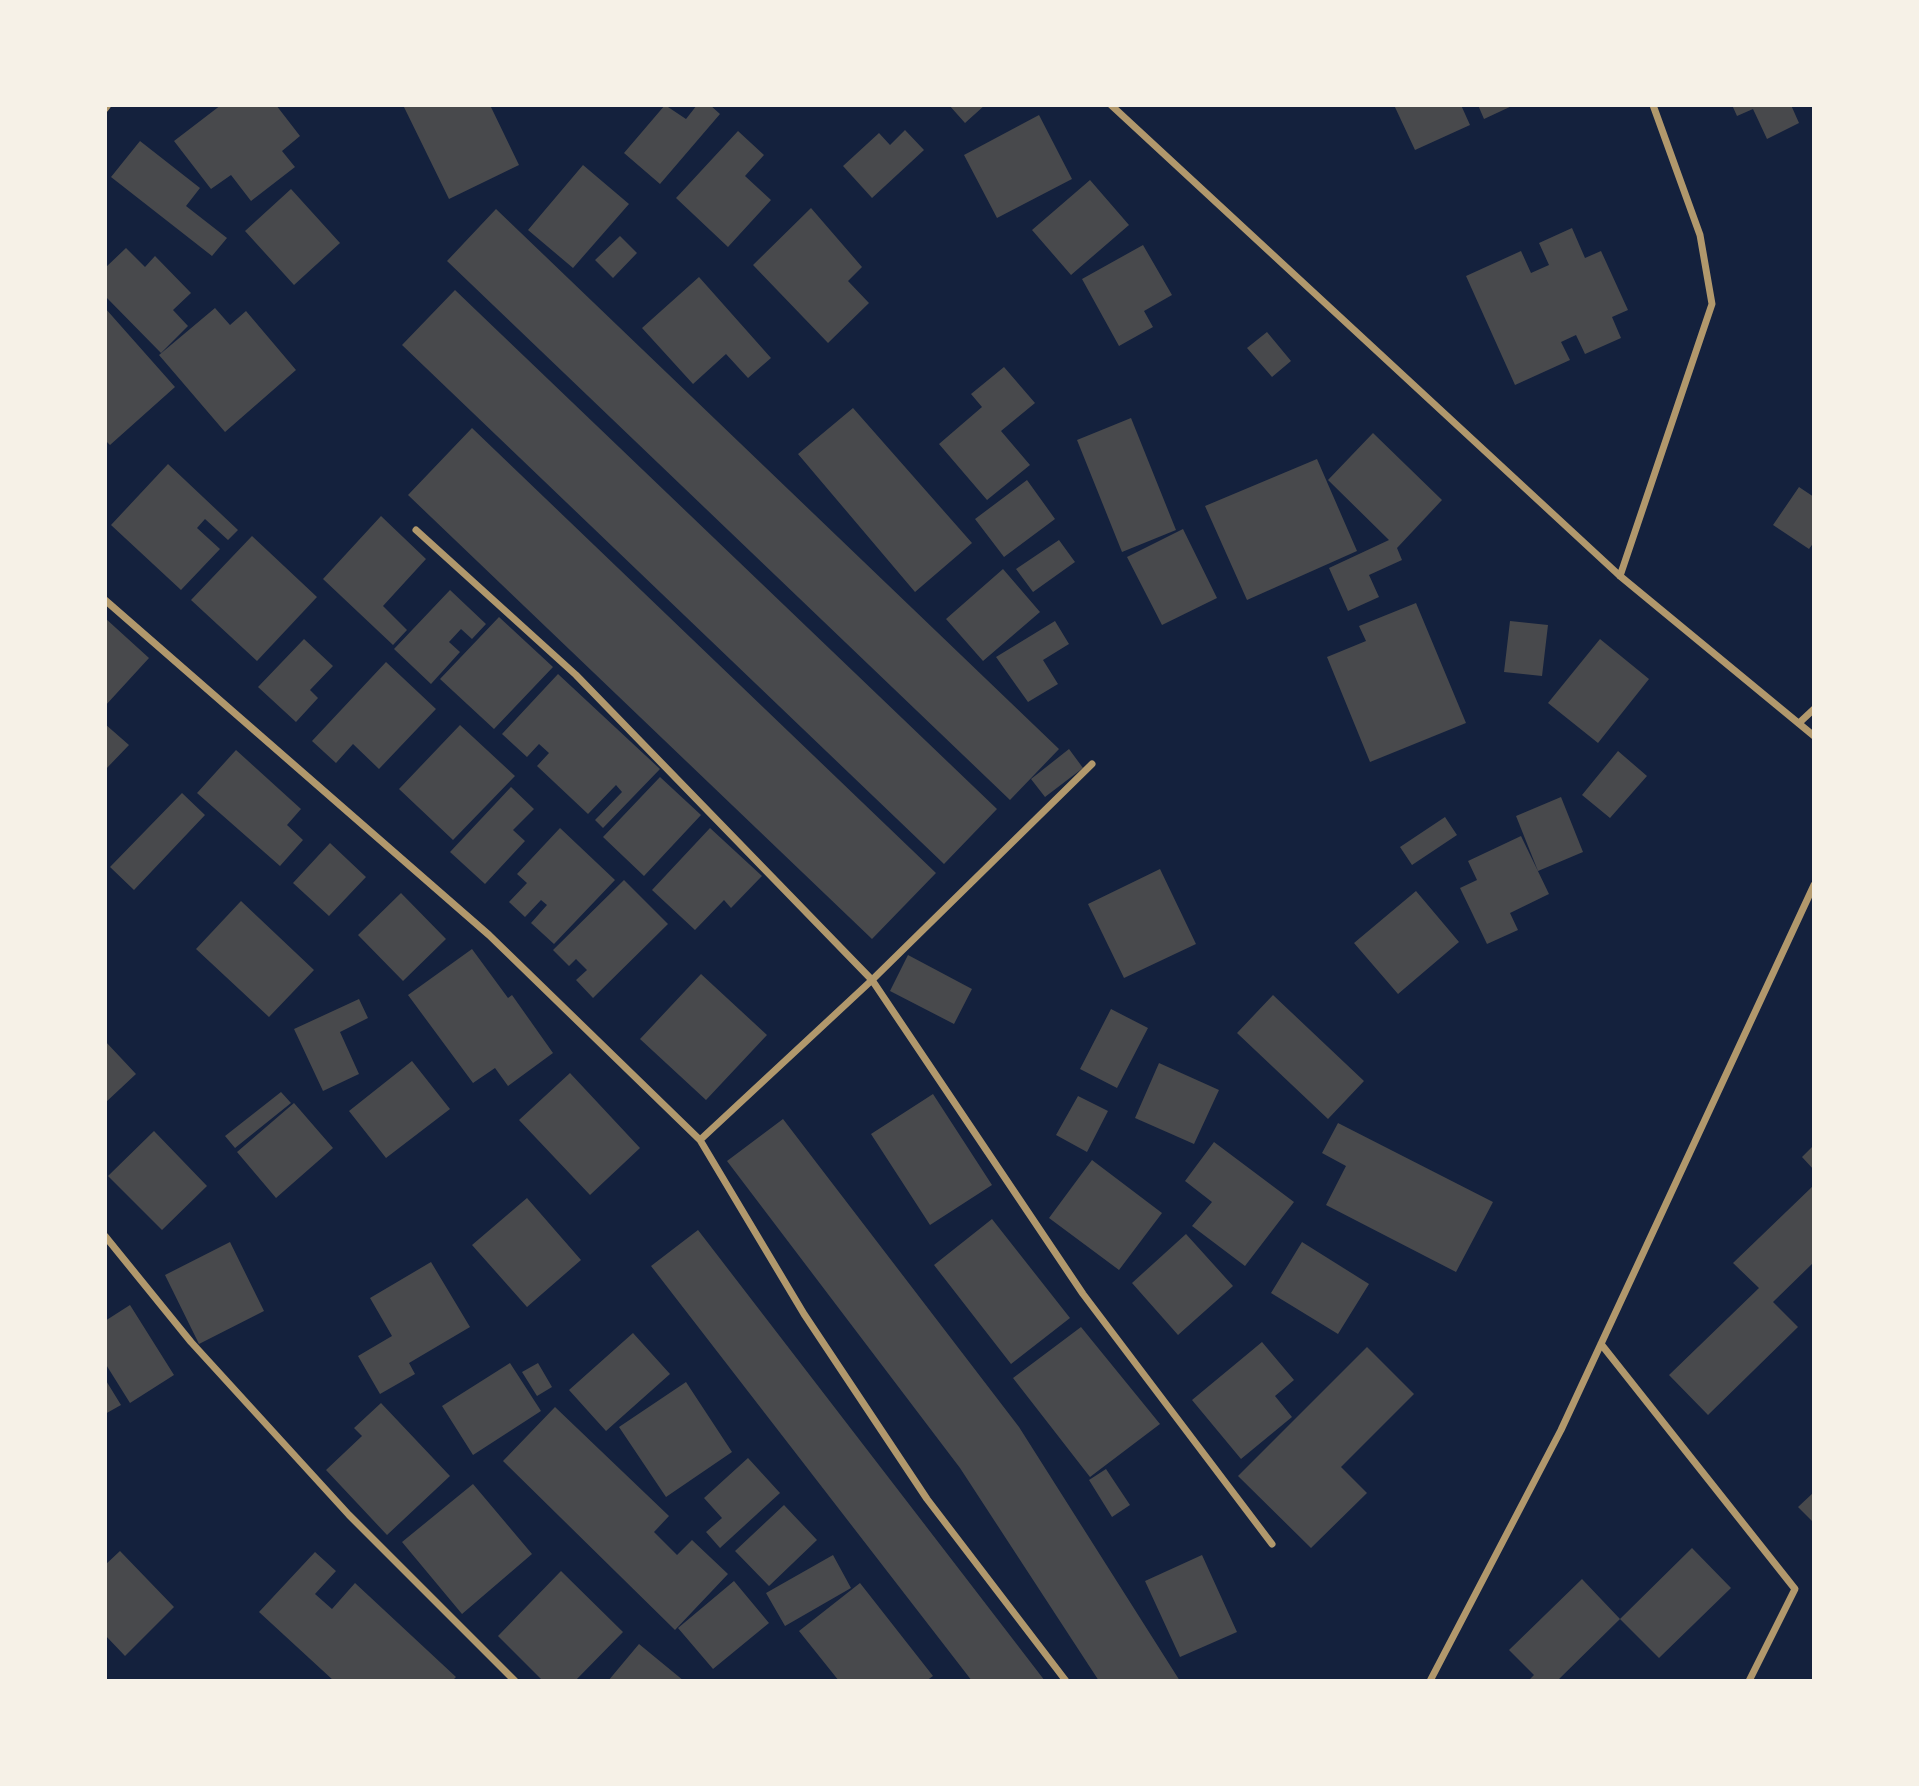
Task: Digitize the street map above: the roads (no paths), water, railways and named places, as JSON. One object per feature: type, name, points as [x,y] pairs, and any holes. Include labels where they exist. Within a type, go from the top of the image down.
[{"type":"street","points":[[1111,105],[1620,576],[1814,736]]},
{"type":"street","points":[[1620,576],[1712,304],[1700,235],[1653,105]]},
{"type":"street","points":[[416,530],[576,675],[872,980],[1083,1294],[1272,1544]]},
{"type":"street","points":[[105,600],[489,935],[700,1140],[804,1314],[927,1499],[1066,1681]]},
{"type":"street","points":[[1800,723],[1814,709]]},
{"type":"street","points":[[700,1140],[872,980],[1092,764]]},
{"type":"street","points":[[1430,1681],[1561,1430],[1814,885]]},
{"type":"street","points":[[105,1236],[191,1342],[349,1515],[515,1681]]},
{"type":"street","points":[[1601,1344],[1794,1589],[1749,1681]]}]
